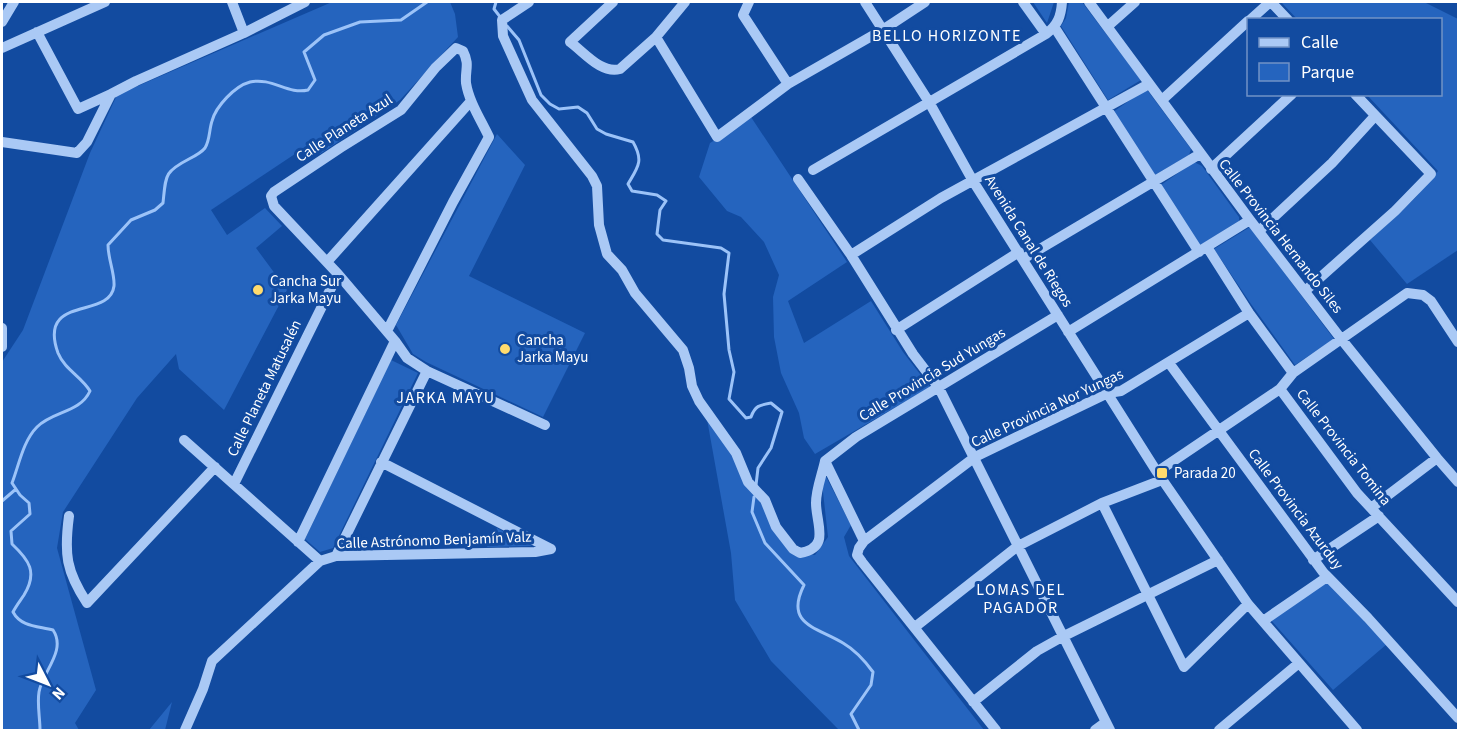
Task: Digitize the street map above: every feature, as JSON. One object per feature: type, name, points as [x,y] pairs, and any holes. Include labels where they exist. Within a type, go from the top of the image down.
[{"type":"street","points":[[2,22],[14,2]]},
{"type":"street","points":[[2,48],[105,2]]},
{"type":"street","points":[[232,2],[244,33]]},
{"type":"street","points":[[37,32],[78,109],[244,33],[305,2]]},
{"type":"street","points":[[529,2],[502,20],[503,36],[532,100],[592,176],[597,186],[599,225],[607,254],[622,270],[635,293],[682,350],[689,368],[692,386],[699,401],[736,453],[748,482],[765,500],[776,527],[793,549],[800,553],[814,548],[819,540],[821,531],[816,505],[825,461]]},
{"type":"street","points":[[613,2],[570,42],[604,69],[613,71],[620,69],[657,37],[685,2]]},
{"type":"street","name":"Avenida Canal de Riegos","points":[[865,2],[929,102],[973,181],[1160,476],[1248,604],[1357,730]]},
{"type":"street","points":[[657,37],[717,137],[788,84],[884,29],[925,2]]},
{"type":"street","points":[[1023,2],[1050,31],[1107,108],[1154,182],[1293,373]]},
{"type":"street","points":[[813,170],[1050,31],[1061,15],[1062,2]]},
{"type":"street","name":"Calle Provincia Hernando Siles","points":[[1089,2],[1211,169],[1342,340],[1458,482]]},
{"type":"street","points":[[1108,26],[1135,2]]},
{"type":"street","points":[[1251,18],[1271,2],[1286,18]]},
{"type":"street","points":[[746,3],[743,15],[788,84]]},
{"type":"street","points":[[1162,100],[1247,22]]},
{"type":"street","name":"Calle Planeta Azul","points":[[327,262],[274,206],[271,196],[274,192],[340,147],[401,110],[436,67],[456,48],[463,51],[468,60],[466,84],[471,101]]},
{"type":"street","points":[[851,255],[973,181],[1149,84]]},
{"type":"street","points":[[2,142],[76,153],[87,142],[111,94]]},
{"type":"street","points":[[1211,169],[1290,96]]},
{"type":"street","points":[[1305,291],[1395,211],[1431,174],[1358,96]]},
{"type":"street","points":[[387,331],[489,137],[471,101],[327,262],[387,331],[407,358],[427,371],[545,425]]},
{"type":"street","points":[[1259,231],[1332,163],[1375,116]]},
{"type":"street","points":[[896,330],[1200,154]]},
{"type":"street","points":[[798,179],[851,255],[896,330],[939,388],[1108,726],[1095,730]]},
{"type":"street","points":[[1068,332],[1250,220]]},
{"type":"street","name":"Calle Planeta Matusalén","points":[[234,484],[338,274]]},
{"type":"street","points":[[915,627],[1018,546],[1160,476],[1218,430],[1280,389],[1293,373],[1407,293],[1423,295],[1431,301],[1458,342]]},
{"type":"street","name":"Calle Provincia Nor Yungas","points":[[864,541],[975,457],[1108,393],[1121,391],[1249,313]]},
{"type":"street","name":"Calle Provincia Sud Yungas","points":[[825,461],[856,438],[1058,315]]},
{"type":"street","points":[[2,328],[2,346]]},
{"type":"street","points":[[298,542],[395,341]]},
{"type":"street","name":"Calle Provincia Azurduy","points":[[1169,363],[1313,560],[1458,718]]},
{"type":"street","points":[[336,556],[427,371]]},
{"type":"street","name":"Calle Provincia Tomina","points":[[1280,389],[1357,493],[1458,602]]},
{"type":"street","name":"Calle Astrónomo Benjamín Valz","points":[[184,440],[320,561],[336,556],[535,552],[551,549],[381,462]]},
{"type":"street","points":[[1313,560],[1375,512],[1437,458]]},
{"type":"street","points":[[825,461],[864,541],[857,555],[996,730]]},
{"type":"street","name":"Calle Planeta Matusalén","points":[[69,516],[65,544],[73,580],[87,603],[215,467]]},
{"type":"street","points":[[1102,503],[1184,668],[1248,604]]},
{"type":"street","points":[[973,702],[1037,651],[1218,560]]},
{"type":"street","points":[[185,730],[204,689],[212,661],[320,561]]},
{"type":"street","points":[[1263,621],[1327,577]]},
{"type":"street","points":[[1219,730],[1299,663]]},
{"type":"green space","points":[[332,2],[450,2],[455,14],[458,37],[400,100],[320,154],[313,142],[211,210],[227,235],[265,208],[282,226],[256,248],[287,290],[224,410],[179,369],[176,354],[137,398],[63,512],[57,548],[96,690],[75,723],[79,730],[2,730],[2,362],[23,330],[90,153],[117,95]]},
{"type":"green space","points":[[1033,2],[1054,2],[1047,23]]},
{"type":"green space","points":[[1069,2],[1082,2],[1141,80],[1108,100],[1061,26],[1066,18]]},
{"type":"green space","points":[[1281,2],[1424,2],[1458,19],[1458,250],[1407,284],[1370,240],[1415,198],[1438,171],[1368,96],[1442,96],[1442,18],[1296,18]]},
{"type":"green space","points":[[1143,91],[1148,91],[1191,149],[1189,155],[1155,175],[1113,112]]},
{"type":"green space","points":[[751,117],[847,262],[788,301],[804,343],[871,301],[903,352],[930,387],[815,454],[804,438],[799,413],[781,373],[774,337],[773,297],[779,275],[764,242],[741,217],[727,211],[699,177],[710,143]]},
{"type":"green space","points":[[497,134],[525,165],[469,276],[585,333],[543,417],[413,354],[396,325]]},
{"type":"green space","points":[[1194,162],[1202,166],[1239,217],[1239,221],[1202,244],[1199,244],[1161,185]]},
{"type":"green space","points":[[1250,227],[1334,339],[1295,365],[1214,249]]},
{"type":"green space","points":[[391,360],[418,373],[333,548],[320,552],[305,539]]},
{"type":"green space","points":[[705,408],[790,553],[815,555],[828,537],[820,465],[851,525],[844,537],[849,556],[984,730],[839,730],[771,661],[735,600],[731,553]]},
{"type":"green space","points":[[497,528],[532,546],[487,547]]},
{"type":"green space","points":[[1326,582],[1387,644],[1333,690],[1270,619]]},
{"type":"green space","points":[[172,702],[165,730],[149,730]]},
{"type":"waterway","points":[[40,730],[39,692],[56,654],[57,638],[53,630],[25,623],[13,612],[28,587],[31,573],[27,561],[12,544],[11,531],[30,514],[29,503],[12,483],[25,446],[37,427],[80,404],[90,391],[58,353],[54,335],[57,322],[65,315],[101,303],[110,296],[114,281],[108,245],[131,220],[155,210],[163,203],[168,175],[175,167],[205,148],[214,115],[232,92],[244,84],[258,81],[294,90],[308,90],[315,80],[304,52],[324,35],[360,22],[401,20],[427,2]]},
{"type":"waterway","points":[[496,2],[494,9],[501,18]]},
{"type":"waterway","points":[[507,26],[519,40],[541,95],[550,104],[559,109],[578,107],[587,113],[597,129],[633,142],[639,159],[635,173],[628,184],[632,191],[657,195],[666,201],[660,210],[657,234],[663,240],[721,248],[729,253],[724,294],[729,350],[734,372],[729,399],[746,418],[751,417],[754,410],[763,404],[771,403],[782,412],[771,448],[758,468],[756,485]]},
{"type":"waterway","points":[[2,501],[16,489]]},
{"type":"waterway","points":[[754,497],[752,512],[765,543],[804,585],[799,598],[798,609],[801,617],[806,623],[852,649],[873,672],[871,685],[851,714],[859,730]]},
{"type":"place","name":"Cancha Sur Jarka Mayu","points":[[258,290]]},
{"type":"place","name":"Cancha Jarka Mayu","points":[[505,349]]},
{"type":"place","name":"Parada 20","points":[[1162,473]]},
{"type":"district","name":"BELLO HORIZONTE","points":[[947,35]]},
{"type":"district","name":"JARKA MAYU","points":[[446,397]]},
{"type":"district","name":"LOMAS DEL PAGADOR","points":[[1021,598]]}]
